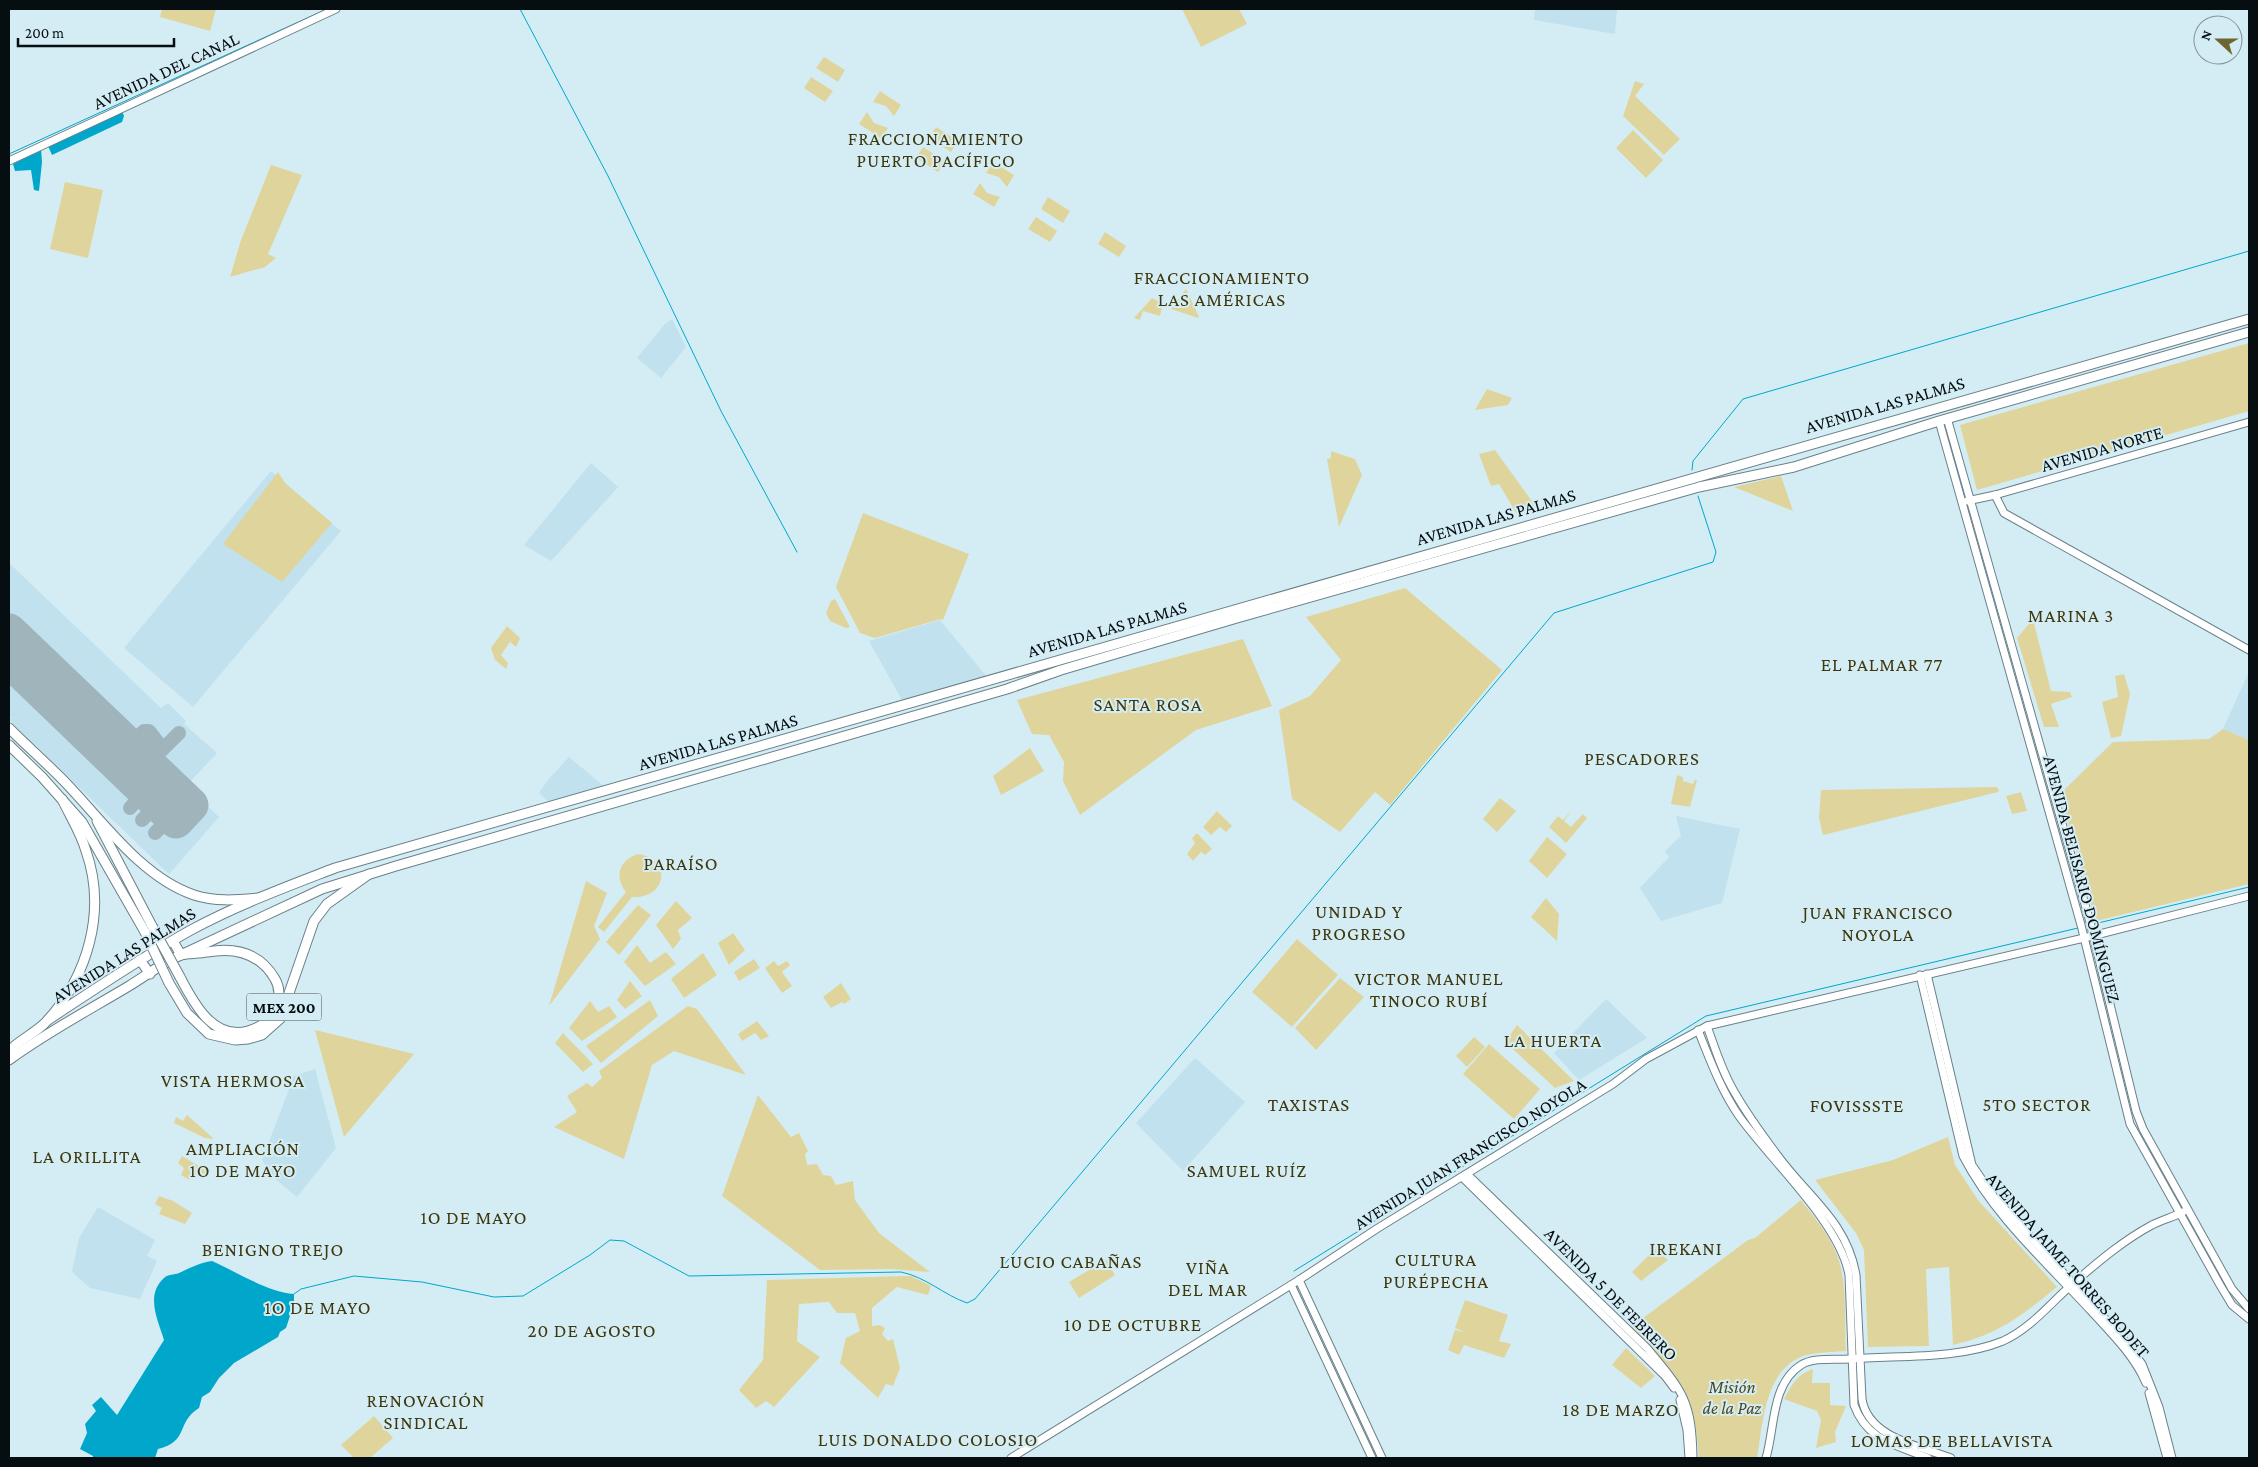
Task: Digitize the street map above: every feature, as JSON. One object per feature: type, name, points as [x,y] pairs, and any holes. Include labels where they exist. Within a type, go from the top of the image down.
[{"type":"main road","name":"AVENIDA LAS PALMAS","points":[[9,1051],[44,1023],[140,960],[173,941],[258,898],[322,874],[392,852],[2249,319]]},
{"type":"main road","name":"AVENIDA LAS PALMAS","points":[[9,1060],[181,956],[326,888],[1007,689],[1060,670],[1237,618],[1699,487],[1794,467],[1943,420],[2249,332]]},
{"type":"main road","points":[[9,728],[152,872],[179,889],[211,899],[258,898]]},
{"type":"main road","name":"MEX 200","points":[[9,745],[82,822],[148,929],[169,983],[187,1013],[209,1034],[235,1040],[248,1039],[262,1035],[275,1025],[283,1013],[314,921],[327,904],[366,876]]},
{"type":"main road","name":"MEX 200","points":[[44,1023],[77,978],[86,956],[95,907],[94,880],[86,850],[62,799]]},
{"type":"main road","points":[[92,812],[148,929],[180,977],[196,1008],[206,1018],[224,1030],[243,1032],[261,1026],[272,1015],[279,1002],[277,983],[268,967],[249,954],[234,950],[219,949],[181,956],[173,941]]},
{"type":"main road","points":[[392,852],[396,866]]},
{"type":"main road","points":[[322,874],[326,888]]},
{"type":"main road","points":[[140,960],[150,974]]},
{"type":"street","name":"AVENIDA DEL CANAL","points":[[9,161],[336,9]]},
{"type":"street","name":"AVENIDA BELISARIO DOMÍNGUEZ","points":[[1943,420],[1954,446],[1971,502],[2092,929],[2136,1111],[2143,1129],[2232,1289],[2249,1309]]},
{"type":"street","name":"AVENIDA BELISARIO DOMÍNGUEZ","points":[[1943,420],[1946,448],[2083,932],[2130,1124],[2232,1305],[2249,1319]]},
{"type":"street","name":"AVENIDA NORTE","points":[[1962,500],[1971,502],[2249,422]]},
{"type":"street","points":[[1946,448],[1954,446]]},
{"type":"street","points":[[1995,495],[2004,513],[2249,650]]},
{"type":"street","points":[[2083,932],[2249,896]]},
{"type":"street","points":[[2078,915],[2087,913]]},
{"type":"street","name":"AVENIDA JUAN FRANCISCO NOYOLA","points":[[1012,1458],[1291,1285],[1378,1228],[1606,1088],[1646,1059],[1698,1030],[1707,1026],[1924,974],[2083,932]]},
{"type":"street","name":"AVENIDA JAIME TORRES BODET","points":[[1924,974],[1946,1072],[1962,1156],[1984,1193],[2121,1336],[2142,1364],[2159,1407],[2172,1458]]},
{"type":"street","points":[[1707,1026],[1722,1067],[1735,1093],[1778,1157],[1846,1239],[1853,1255],[1856,1275],[1862,1399],[1868,1418],[1884,1432],[1951,1458]]},
{"type":"street","points":[[1698,1030],[1728,1098],[1753,1134],[1834,1236],[1846,1259],[1849,1275],[1854,1405],[1865,1427],[1881,1439],[1928,1458]]},
{"type":"street","points":[[1728,1098],[1735,1093]]},
{"type":"street","name":"AVENIDA 5 DE FEBRERO","points":[[1464,1175],[1647,1348],[1674,1380],[1686,1402],[1693,1426],[1693,1458]]},
{"type":"street","name":"AVENIDA 5 DE FEBRERO","points":[[1464,1175],[1665,1376],[1680,1398],[1687,1430],[1688,1458]]},
{"type":"street","points":[[2170,1215],[2176,1206],[2184,1201]]},
{"type":"street","points":[[1766,1458],[1777,1400],[1789,1376],[1803,1364],[1860,1357],[1960,1351],[1998,1342],[2016,1333],[2071,1285],[2120,1246],[2149,1226],[2170,1215],[2180,1214],[2188,1209]]},
{"type":"street","points":[[1298,1280],[1382,1458]]},
{"type":"street","points":[[1291,1285],[1372,1458]]},
{"type":"street","name":"AVENIDA JAIME TORRES BODET","points":[[2071,1285],[2122,1346],[2140,1371],[2148,1388],[2167,1458]]},
{"type":"street","points":[[1642,1355],[1647,1348]]},
{"type":"shaded area","points":[[1535,9],[1617,9],[1615,34],[1534,20]]},
{"type":"shaded area","points":[[672,319],[686,347],[661,378],[637,358],[665,324]]},
{"type":"shaded area","points":[[591,463],[618,487],[551,561],[524,545]]},
{"type":"shaded area","points":[[271,471],[341,531],[193,707],[124,648]]},
{"type":"shaded area","points":[[9,563],[161,708],[168,703],[186,721],[184,724],[217,753],[186,786],[219,817],[169,874],[9,720],[12,717],[9,715]]},
{"type":"shaded area","points":[[940,620],[986,676],[903,702],[869,641]]},
{"type":"shaded area","points":[[2249,672],[2249,740],[2223,729]]},
{"type":"shaded area","points":[[569,757],[605,787],[550,803],[539,793]]},
{"type":"shaded area","points":[[1676,816],[1740,829],[1722,903],[1661,921],[1640,888],[1669,857],[1665,851],[1681,836]]},
{"type":"shaded area","points":[[1606,999],[1647,1038],[1579,1080],[1554,1053]]},
{"type":"shaded area","points":[[1195,1058],[1245,1102],[1183,1171],[1136,1123]]},
{"type":"shaded area","points":[[315,1069],[336,1148],[297,1197],[274,1178],[262,1160],[294,1076]]},
{"type":"shaded area","points":[[98,1207],[155,1240],[147,1256],[157,1261],[140,1299],[90,1288],[72,1272],[79,1238]]},
{"type":"green space","points":[[162,9],[216,9],[210,31],[160,17]]},
{"type":"green space","points":[[1182,9],[1239,9],[1247,24],[1201,47]]},
{"type":"green space","points":[[824,57],[845,70],[838,82],[816,68]]},
{"type":"green space","points":[[811,77],[833,91],[825,102],[804,88]]},
{"type":"green space","points":[[1635,81],[1644,84],[1635,96],[1680,139],[1664,155],[1623,116]]},
{"type":"green space","points":[[880,91],[901,105],[894,116],[886,106],[873,102]]},
{"type":"green space","points":[[867,112],[874,123],[888,128],[881,138],[859,124]]},
{"type":"green space","points":[[936,127],[958,141],[951,152],[929,138]]},
{"type":"green space","points":[[1633,130],[1663,160],[1646,178],[1616,148]]},
{"type":"green space","points":[[923,147],[945,161],[938,172],[916,158]]},
{"type":"green space","points":[[993,162],[1014,175],[1007,187],[999,177],[986,173]]},
{"type":"green space","points":[[271,165],[302,175],[268,254],[276,258],[265,267],[230,277],[241,240]]},
{"type":"green space","points":[[65,182],[103,190],[88,258],[50,249]]},
{"type":"green space","points":[[980,183],[987,193],[1000,197],[994,207],[973,194]]},
{"type":"green space","points":[[1048,197],[1070,211],[1063,223],[1041,209]]},
{"type":"green space","points":[[1036,217],[1057,231],[1050,242],[1028,229]]},
{"type":"green space","points":[[1105,232],[1126,246],[1119,257],[1098,244]]},
{"type":"green space","points":[[1186,289],[1199,317],[1198,318],[1171,309]]},
{"type":"green space","points":[[1152,298],[1163,304],[1160,316],[1143,311],[1140,320],[1134,318]]},
{"type":"green space","points":[[2249,343],[2249,411],[1977,490],[1960,425]]},
{"type":"green space","points":[[1487,389],[1512,398],[1508,405],[1475,410]]},
{"type":"green space","points":[[1495,450],[1539,511],[1518,516],[1499,484],[1491,486],[1479,454]]},
{"type":"green space","points":[[1331,451],[1355,459],[1362,475],[1339,527],[1327,459],[1331,458]]},
{"type":"green space","points":[[278,472],[286,484],[332,523],[282,582],[223,544]]},
{"type":"green space","points":[[1781,476],[1793,511],[1734,487]]},
{"type":"green space","points":[[863,513],[969,554],[943,620],[875,638],[860,633],[836,587]]},
{"type":"green space","points":[[1405,588],[1502,670],[1390,805],[1375,792],[1340,832],[1292,799],[1279,710],[1310,696],[1341,660],[1306,617]]},
{"type":"green space","points":[[835,599],[850,627],[846,628],[830,621],[826,613],[831,601]]},
{"type":"green space","points":[[2033,619],[2051,691],[2070,692],[2072,697],[2051,704],[2059,727],[2044,727],[2017,638]]},
{"type":"green space","points":[[507,626],[520,638],[516,647],[510,642],[501,655],[508,663],[506,669],[495,660],[491,648]]},
{"type":"green space","points":[[1243,639],[1272,706],[1196,730],[1080,815],[1063,781],[1064,762],[1049,735],[1032,734],[1017,700]]},
{"type":"green space","points":[[2124,674],[2130,694],[2121,736],[2111,738],[2102,702],[2118,697],[2115,676]]},
{"type":"green space","points":[[2223,729],[2249,740],[2249,884],[2096,921],[2060,794],[2113,742],[2209,739]]},
{"type":"green space","points":[[1030,748],[1044,771],[1001,795],[993,776]]},
{"type":"green space","points":[[1677,775],[1683,777],[1683,781],[1693,784],[1697,780],[1690,807],[1671,804]]},
{"type":"green space","points":[[1997,787],[1998,792],[1823,835],[1819,818],[1821,790]]},
{"type":"green space","points":[[2021,792],[2027,811],[2012,814],[2006,796]]},
{"type":"green space","points":[[1500,798],[1516,811],[1497,832],[1483,819]]},
{"type":"green space","points":[[1572,810],[1564,821],[1571,827],[1583,814],[1587,818],[1566,843],[1549,827],[1558,816],[1563,820]]},
{"type":"green space","points":[[1217,811],[1232,826],[1226,832],[1220,827],[1211,835],[1203,827]]},
{"type":"green space","points":[[1197,833],[1212,849],[1205,855],[1201,852],[1193,861],[1187,854],[1195,843],[1192,838]]},
{"type":"green space","points":[[1547,837],[1567,854],[1547,878],[1529,861]]},
{"type":"green space","points":[[638,854],[649,857],[661,870],[659,885],[653,892],[644,896],[632,897],[604,932],[598,927],[626,892],[620,881],[620,870],[626,860]]},
{"type":"green space","points":[[586,881],[607,893],[594,926],[600,939],[549,1006]]},
{"type":"green space","points":[[1546,898],[1559,914],[1557,941],[1531,917]]},
{"type":"green space","points":[[676,901],[692,918],[678,930],[681,939],[673,949],[656,925]]},
{"type":"green space","points":[[638,905],[651,915],[619,955],[606,942]]},
{"type":"green space","points":[[733,933],[745,950],[729,965],[718,943]]},
{"type":"green space","points":[[1297,939],[1338,975],[1292,1027],[1252,992]]},
{"type":"green space","points":[[637,945],[650,963],[666,952],[676,964],[645,986],[624,962]]},
{"type":"green space","points":[[703,953],[717,975],[684,998],[671,979]]},
{"type":"green space","points":[[754,959],[760,968],[739,981],[734,972]]},
{"type":"green space","points":[[774,961],[778,966],[787,961],[790,965],[782,972],[792,986],[782,993],[765,968]]},
{"type":"green space","points":[[1340,978],[1364,997],[1316,1050],[1295,1028]]},
{"type":"green space","points":[[630,981],[642,996],[625,1009],[617,1000]]},
{"type":"green space","points":[[841,983],[851,999],[844,1004],[842,1002],[831,1008],[823,997]]},
{"type":"green space","points":[[650,1000],[658,1016],[601,1063],[586,1046]]},
{"type":"green space","points":[[590,1001],[598,1012],[609,1006],[617,1017],[582,1041],[569,1028]]},
{"type":"green space","points":[[688,1006],[697,1009],[746,1075],[674,1051],[652,1065],[624,1159],[554,1127],[577,1112],[567,1096],[587,1083],[592,1087],[602,1078],[599,1071]]},
{"type":"green space","points":[[757,1021],[769,1036],[761,1040],[755,1033],[742,1041],[738,1034]]},
{"type":"green space","points":[[1517,1025],[1574,1081],[1555,1088],[1505,1042]]},
{"type":"green space","points":[[315,1030],[414,1054],[344,1137]]},
{"type":"green space","points":[[563,1033],[593,1064],[583,1072],[555,1043]]},
{"type":"green space","points":[[1474,1037],[1485,1047],[1467,1067],[1456,1056]]},
{"type":"green space","points":[[1489,1044],[1540,1089],[1514,1119],[1463,1074]]},
{"type":"green space","points":[[758,1095],[791,1137],[799,1133],[808,1151],[805,1154],[807,1165],[817,1164],[823,1175],[831,1176],[836,1185],[853,1181],[855,1200],[879,1233],[930,1272],[890,1269],[820,1270],[722,1196]]},
{"type":"green space","points":[[187,1115],[214,1139],[205,1138],[174,1123],[176,1117],[183,1121]]},
{"type":"green space","points":[[1948,1137],[1955,1165],[1978,1200],[2057,1287],[2009,1323],[1969,1341],[1953,1345],[1949,1267],[1926,1269],[1929,1346],[1868,1347],[1864,1250],[1856,1233],[1815,1180],[1893,1160]]},
{"type":"green space","points":[[182,1156],[207,1171],[203,1179],[193,1175],[189,1180],[181,1175],[184,1168],[178,1163]]},
{"type":"green space","points":[[159,1196],[173,1201],[192,1213],[185,1224],[159,1214],[162,1208],[155,1204]]},
{"type":"green space","name":"Misión de la Paz","points":[[1801,1200],[1821,1226],[1837,1255],[1843,1278],[1846,1351],[1803,1356],[1790,1363],[1780,1373],[1768,1400],[1757,1458],[1699,1458],[1693,1414],[1681,1384],[1661,1358],[1631,1327],[1748,1240],[1755,1238]]},
{"type":"green space","points":[[1655,1249],[1668,1260],[1641,1281],[1632,1272]]},
{"type":"green space","points":[[1106,1260],[1115,1275],[1079,1298],[1069,1282]]},
{"type":"green space","points":[[911,1276],[931,1286],[928,1295],[897,1287],[872,1308],[872,1326],[880,1325],[885,1328],[882,1334],[888,1341],[893,1339],[900,1368],[893,1386],[886,1384],[878,1398],[840,1363],[846,1338],[860,1331],[855,1313],[837,1313],[829,1302],[799,1304],[797,1341],[820,1357],[774,1407],[766,1401],[756,1408],[739,1390],[763,1360],[767,1280]]},
{"type":"green space","points":[[1465,1300],[1508,1315],[1499,1341],[1511,1344],[1504,1358],[1464,1345],[1459,1355],[1448,1350],[1455,1330],[1465,1332],[1455,1328]]},
{"type":"green space","points":[[1626,1348],[1655,1376],[1641,1388],[1612,1365]]},
{"type":"green space","points":[[1813,1369],[1812,1383],[1830,1383],[1830,1405],[1846,1406],[1835,1432],[1836,1442],[1816,1448],[1821,1420],[1817,1411],[1784,1399],[1799,1377]]},
{"type":"green space","points":[[374,1416],[393,1438],[370,1458],[354,1458],[341,1445]]},
{"type":"water","points":[[122,111],[124,116],[122,122],[52,155],[48,146]]},
{"type":"water","points":[[41,148],[42,162],[39,191],[34,190],[31,170],[15,171],[13,164]]},
{"type":"water","points":[[212,1261],[262,1285],[294,1294],[294,1304],[286,1328],[280,1332],[278,1337],[234,1363],[219,1378],[210,1392],[202,1397],[199,1408],[187,1419],[179,1437],[168,1446],[158,1449],[155,1458],[93,1458],[93,1456],[80,1449],[87,1433],[85,1424],[96,1411],[92,1405],[101,1397],[117,1415],[164,1340],[156,1316],[154,1300],[158,1285],[167,1276]]},
{"type":"waterway","points":[[9,154],[327,9]]},
{"type":"waterway","points":[[520,9],[608,176],[721,411],[797,552]]},
{"type":"waterway","points":[[1692,470],[1693,461],[1743,399],[2249,251]]},
{"type":"waterway","points":[[294,1294],[301,1289],[354,1276],[422,1282],[494,1297],[523,1296],[590,1255],[610,1240],[624,1241],[689,1276],[901,1272],[919,1278],[967,1303],[975,1299],[1554,613],[1713,562],[1716,552],[1698,496]]},
{"type":"waterway","points":[[2094,924],[2249,887]]},
{"type":"waterway","points":[[1294,1271],[1706,1016],[2078,928]]},
{"type":"taxiway","points":[[139,736],[144,731],[149,731],[163,749]]},
{"type":"taxiway","points":[[136,767],[147,765],[179,733]]},
{"type":"taxiway","points":[[130,808],[148,787],[144,774]]},
{"type":"taxiway","points":[[142,820],[158,804],[161,794],[158,788]]},
{"type":"taxiway","points":[[155,833],[172,814],[173,805],[171,800]]},
{"type":"runway","points":[[9,631],[191,805],[176,821],[9,660]]},
{"type":"district","name":"FRACCIONAMIENTO PUERTO PACÍFICO","points":[[936,149]]},
{"type":"district","name":"FRACCIONAMIENTO LAS AMÉRICAS","points":[[1222,288]]},
{"type":"district","name":"MARINA 3","points":[[2071,615]]},
{"type":"district","name":"EL PALMAR 77","points":[[1882,664]]},
{"type":"district","name":"SANTA ROSA","points":[[1148,704]]},
{"type":"district","name":"PESCADORES","points":[[1642,758]]},
{"type":"district","name":"PARAÍSO","points":[[681,863]]},
{"type":"district","name":"UNIDAD Y PROGRESO","points":[[1359,922]]},
{"type":"district","name":"JUAN FRANCISCO NOYOLA","points":[[1878,923]]},
{"type":"district","name":"VICTOR MANUEL TINOCO RUBÍ","points":[[1429,989]]},
{"type":"district","name":"LA HUERTA","points":[[1553,1040]]},
{"type":"district","name":"VISTA HERMOSA","points":[[233,1080]]},
{"type":"district","name":"TAXISTAS","points":[[1309,1104]]},
{"type":"district","name":"5TO SECTOR","points":[[2037,1104]]},
{"type":"district","name":"FOVISSSTE","points":[[1857,1105]]},
{"type":"district","name":"LA ORILLITA","points":[[87,1156]]},
{"type":"district","name":"AMPLIACIÓN 1O DE MAYO","points":[[243,1159]]},
{"type":"district","name":"SAMUEL RUÍZ","points":[[1247,1170]]},
{"type":"district","name":"1O DE MAYO","points":[[474,1217]]},
{"type":"district","name":"IREKANI","points":[[1686,1248]]},
{"type":"district","name":"BENIGNO TREJO","points":[[273,1249]]},
{"type":"district","name":"LUCIO CABAÑAS","points":[[1071,1261]]},
{"type":"district","name":"CULTURA PURÉPECHA","points":[[1436,1270]]},
{"type":"district","name":"VIÑA DEL MAR","points":[[1208,1278]]},
{"type":"district","name":"1O DE MAYO","points":[[318,1307]]},
{"type":"district","name":"10 DE OCTUBRE","points":[[1133,1324]]},
{"type":"district","name":"20 DE AGOSTO","points":[[592,1330]]},
{"type":"district","name":"18 DE MARZO","points":[[1621,1409]]},
{"type":"district","name":"RENOVACIÓN SINDICAL","points":[[426,1411]]},
{"type":"district","name":"LUIS DONALDO COLOSIO","points":[[928,1439]]},
{"type":"district","name":"LOMAS DE BELLAVISTA","points":[[1952,1440]]}]
